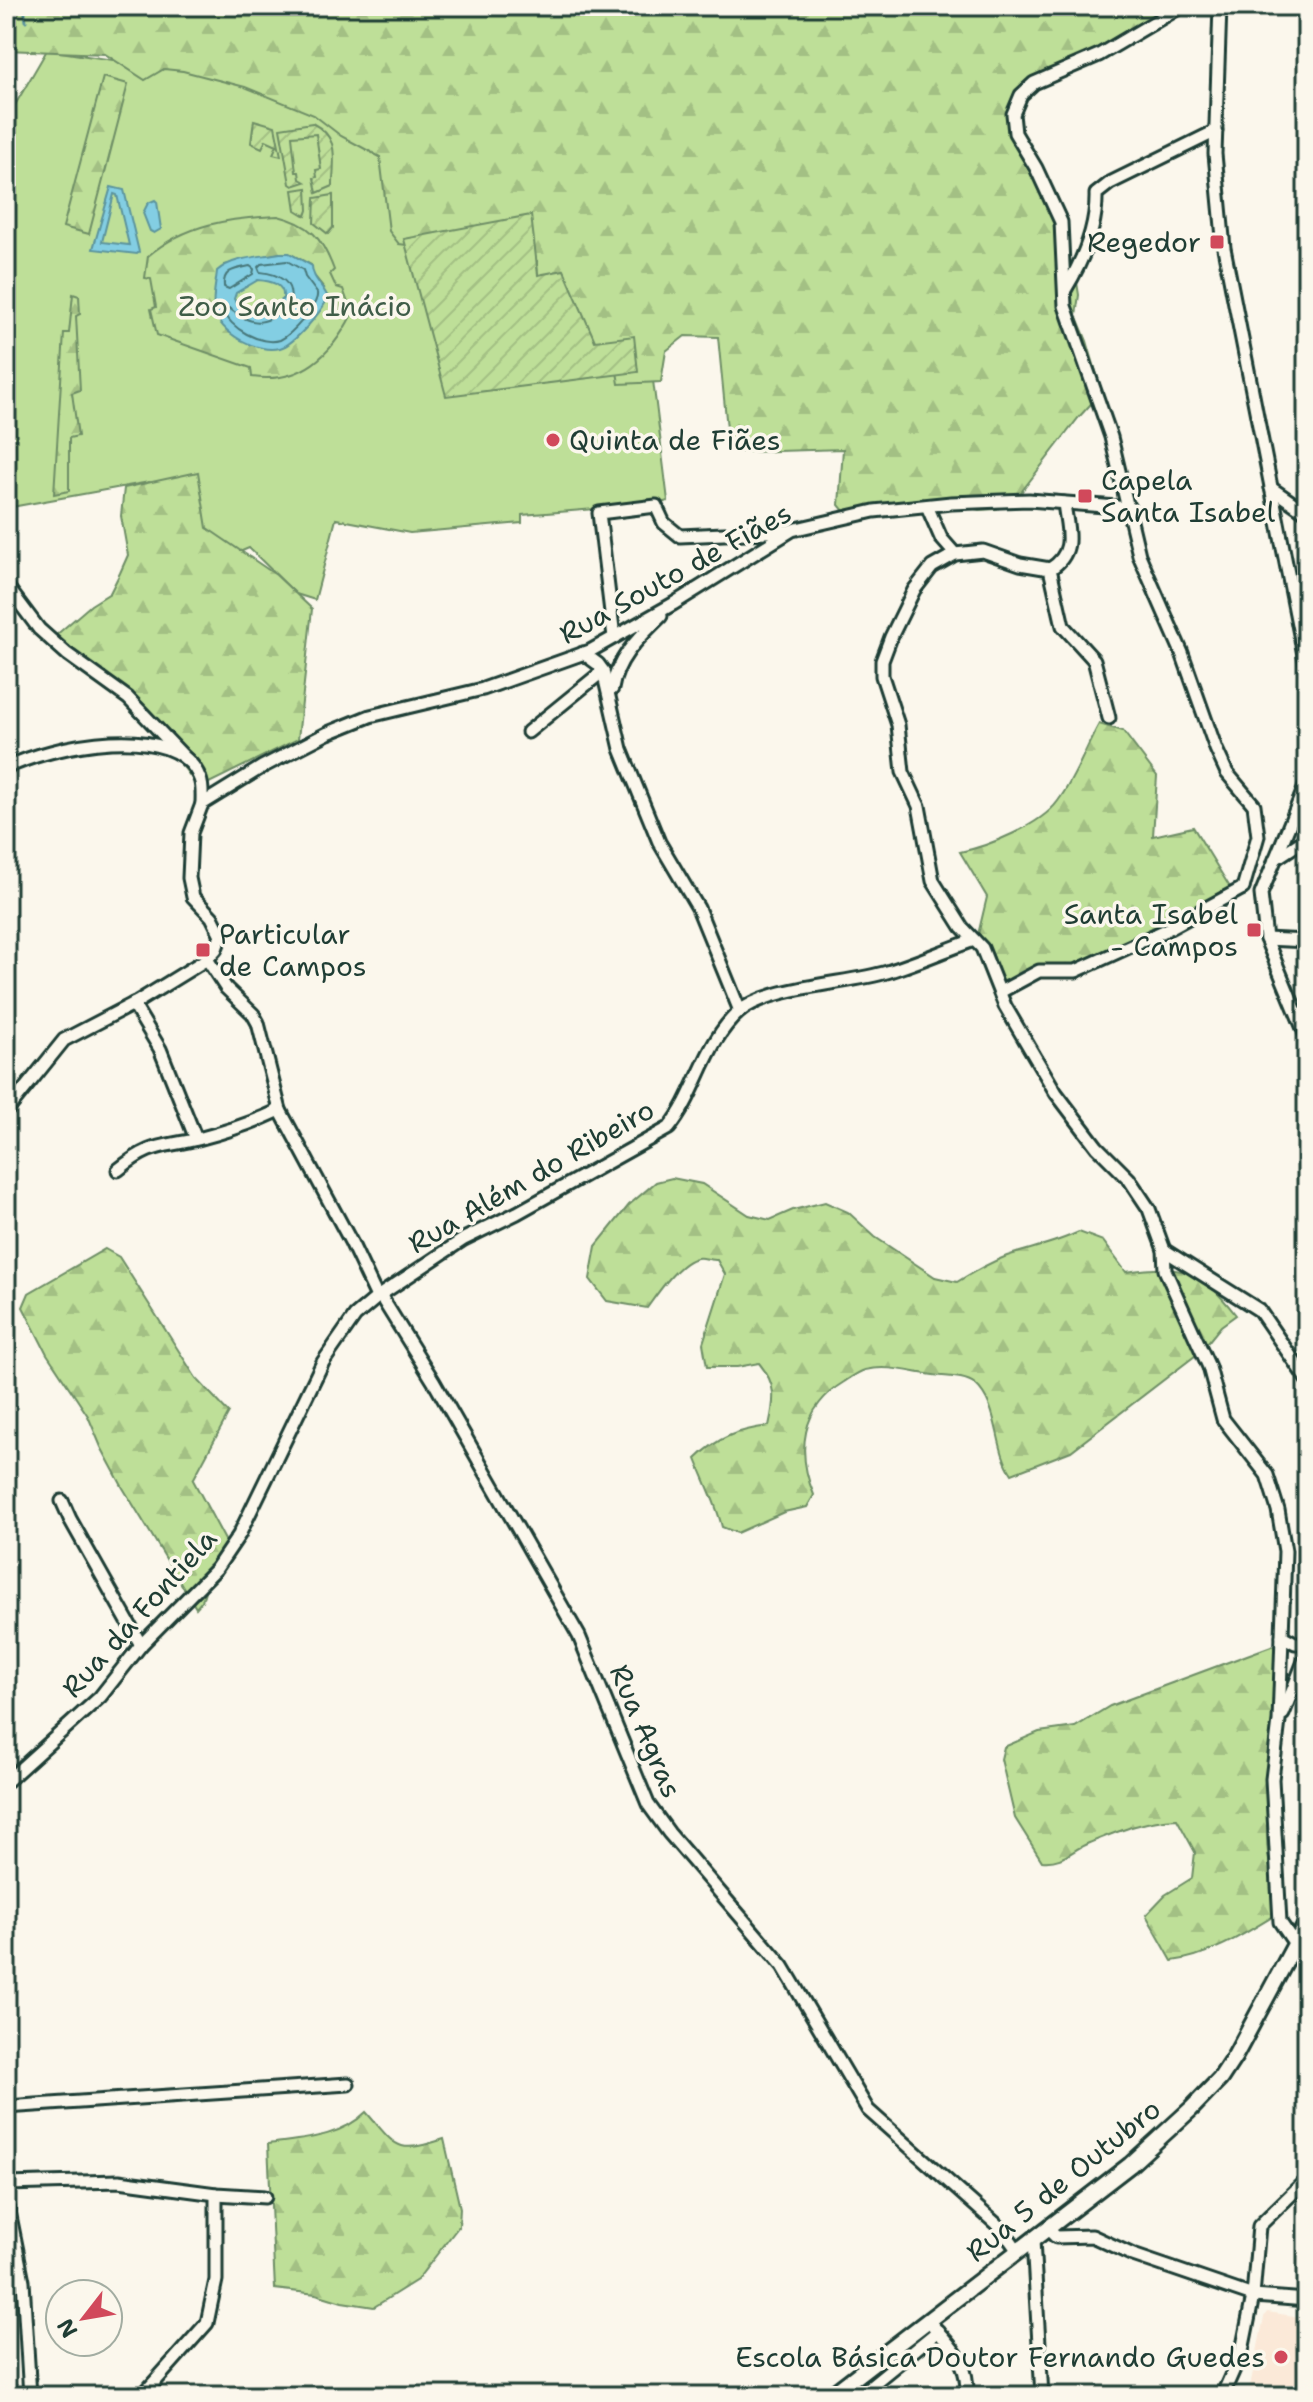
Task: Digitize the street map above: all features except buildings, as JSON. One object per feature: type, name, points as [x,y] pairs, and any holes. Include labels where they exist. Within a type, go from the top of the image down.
[{"type":"street","points":[[1000,992],[1039,971],[1076,971],[1164,931],[1243,888],[1258,836],[1254,805],[1227,773],[1182,653],[1139,555],[1111,437],[1065,306],[1061,222],[1036,168],[1015,133],[1013,114],[1021,95],[1034,83],[1099,55],[1182,6]]},
{"type":"street","points":[[1220,6],[1215,154],[1224,248],[1307,670]]},
{"type":"street","points":[[1064,291],[1077,271],[1090,236],[1096,212],[1096,194],[1110,183],[1216,131]]},
{"type":"street","points":[[1271,488],[1307,513]]},
{"type":"street","name":"Rua Souto de Fiães","points":[[202,804],[262,767],[328,733],[370,716],[483,689],[583,653],[673,604],[792,530],[874,511],[927,506],[1029,500],[1129,508]]},
{"type":"street","points":[[1064,503],[1069,547],[1061,562],[1050,569],[1020,564],[983,551],[955,554],[932,567],[914,590],[891,637],[882,661],[882,676],[898,725],[903,772],[919,806],[933,881],[962,927],[989,961],[1005,1006],[1056,1093],[1097,1147],[1129,1179],[1149,1209],[1164,1250],[1165,1270],[1209,1367],[1223,1419],[1267,1475],[1278,1510],[1285,1551],[1279,1721],[1272,1779],[1280,1922],[1307,1955]]},
{"type":"street","points":[[614,637],[599,513],[656,506],[664,523],[680,536],[792,530]]},
{"type":"street","points":[[927,506],[941,538],[955,554]]},
{"type":"street","points":[[1050,569],[1063,626],[1094,660],[1109,718]]},
{"type":"street","points":[[6,585],[39,629],[67,654],[128,698],[188,761],[200,779],[202,804],[191,833],[189,878],[193,897],[212,917],[221,935],[216,949],[207,959],[133,1004],[64,1040],[6,1112]]},
{"type":"street","points":[[611,698],[614,676],[626,651],[673,604]]},
{"type":"street","points":[[583,653],[603,671],[621,749],[659,842],[698,908],[740,1011],[762,1000],[810,987],[886,972],[974,940]]},
{"type":"street","points":[[528,732],[603,671]]},
{"type":"street","points":[[6,768],[84,744],[129,741],[167,747],[188,761]]},
{"type":"street","points":[[1305,1032],[1266,939],[1261,894],[1307,782]]},
{"type":"street","points":[[1274,859],[1307,838]]},
{"type":"street","points":[[1243,888],[1261,894]]},
{"type":"street","points":[[1266,939],[1307,941]]},
{"type":"street","name":"Rua Agras","points":[[207,959],[226,988],[258,1023],[280,1110],[379,1296],[434,1382],[579,1636],[648,1804],[669,1833],[783,1966],[868,2110],[1003,2230],[1018,2251]]},
{"type":"street","points":[[133,1004],[160,1049],[196,1139]]},
{"type":"street","name":"Rua Além do Ribeiro","points":[[379,1296],[464,1239],[669,1128],[725,1029],[740,1011]]},
{"type":"street","points":[[118,1170],[138,1154],[163,1144],[196,1139],[280,1110]]},
{"type":"street","points":[[1164,1250],[1259,1310],[1307,1380]]},
{"type":"street","name":"Rua da Fontiela","points":[[6,1782],[100,1697],[141,1645],[191,1597],[232,1546],[323,1362],[355,1316],[379,1296]]},
{"type":"street","points":[[62,1501],[141,1645]]},
{"type":"street","points":[[1282,1636],[1295,1643],[1307,1643]]},
{"type":"street","points":[[1279,1721],[1307,1654]]},
{"type":"street","name":"Rua 5 de Outubro","points":[[858,2396],[1018,2251],[1130,2165],[1220,2079],[1307,1922]]},
{"type":"street","points":[[6,2107],[348,2084]]},
{"type":"street","points":[[1222,2396],[1242,2351],[1253,2296],[1259,2226],[1307,2179]]},
{"type":"street","points":[[6,2184],[119,2181],[265,2197]]},
{"type":"street","points":[[142,2396],[207,2323],[216,2280],[216,2194]]},
{"type":"street","points":[[6,2196],[23,2281],[30,2396]]},
{"type":"street","points":[[1048,2229],[1056,2237],[1075,2234],[1092,2236],[1133,2255],[1253,2296],[1305,2299]]},
{"type":"street","points":[[1033,2240],[1042,2396]]},
{"type":"street","points":[[933,2326],[959,2357],[968,2376],[967,2396]]},
{"type":"street","name":"Rua 5 de Outubro","points":[[830,2396],[933,2326]]},
{"type":"shaded area","name":"Escola Básica Doutor Fernando Guedes","points":[[1267,2312],[1307,2318],[1307,2396],[1248,2396]]},
{"type":"green space","points":[[6,6],[1187,6],[1039,86],[1022,101],[1015,127],[1076,276],[1079,295],[1076,315],[1102,392],[1015,500],[997,509],[979,510],[961,506],[848,516],[839,505],[843,449],[741,452],[729,449],[718,337],[685,336],[666,351],[661,382],[619,384],[612,341],[595,342],[538,275],[537,261],[399,244],[389,231],[380,157],[341,136],[314,115],[245,87],[183,71],[164,69],[145,80],[105,54],[6,50]]},
{"type":"green space","name":"Zoo Santo Inácio","points":[[47,50],[345,95],[643,300],[668,501],[522,515],[522,523],[410,533],[336,519],[315,600],[296,594],[249,548],[235,554],[184,515],[187,493],[149,482],[6,508],[6,89],[15,105]]},
{"type":"green space","points":[[103,77],[128,84],[89,234],[63,227]]},
{"type":"green space","points":[[254,120],[275,126],[281,156],[273,154],[277,145],[266,140],[262,148],[251,143]]},
{"type":"green space","points":[[312,123],[328,135],[334,158],[333,186],[317,193],[314,178],[317,177],[316,170],[321,169],[316,134],[292,136],[296,172],[305,182],[293,186],[290,184],[280,128]]},
{"type":"green space","points":[[307,188],[306,216],[296,210],[293,190]]},
{"type":"green space","points":[[333,195],[333,228],[328,234],[314,223],[315,198]]},
{"type":"green space","points":[[531,215],[538,275],[564,270],[595,341],[634,336],[638,372],[446,396],[404,239]]},
{"type":"green space","points":[[260,217],[289,219],[314,234],[330,259],[334,270],[330,274],[336,287],[343,289],[352,314],[334,343],[312,364],[285,376],[270,378],[252,377],[251,368],[157,335],[151,309],[156,307],[151,279],[145,278],[148,256],[177,237],[225,221]],"holes":[[[289,253],[311,265],[312,273],[324,288],[235,336],[216,311],[216,296],[224,265]]]},
{"type":"green space","points":[[73,294],[79,296],[80,314],[76,316],[80,390],[72,393],[78,436],[69,438],[69,491],[54,494],[64,333],[69,333]]},
{"type":"green space","points":[[198,472],[207,528],[276,575],[312,609],[298,739],[199,788],[131,697],[60,651],[55,636],[110,593],[120,573],[128,555],[121,516],[124,488]]},
{"type":"green space","points":[[1099,724],[1123,731],[1157,776],[1153,836],[1193,827],[1231,889],[1111,949],[1005,991],[992,953],[977,939],[987,897],[960,852],[1014,833],[1050,810],[1070,782]]},
{"type":"green space","points":[[672,1178],[702,1184],[749,1215],[770,1220],[825,1202],[848,1212],[875,1237],[935,1277],[957,1282],[1000,1259],[1079,1232],[1103,1241],[1126,1272],[1162,1269],[1189,1273],[1212,1288],[1236,1315],[1221,1326],[1200,1352],[1071,1451],[1012,1474],[1002,1452],[989,1404],[975,1384],[959,1378],[896,1369],[862,1371],[830,1393],[811,1418],[804,1447],[808,1479],[814,1495],[807,1507],[784,1512],[737,1533],[722,1527],[696,1459],[729,1436],[769,1426],[773,1393],[769,1378],[759,1363],[707,1367],[703,1343],[725,1274],[717,1260],[690,1260],[669,1279],[647,1308],[607,1301],[590,1279],[596,1246],[629,1205],[656,1182]]},
{"type":"green space","points":[[105,1249],[119,1257],[196,1378],[229,1413],[193,1480],[226,1542],[224,1555],[209,1578],[202,1601],[196,1608],[123,1488],[88,1416],[47,1354],[23,1307],[29,1293]]},
{"type":"green space","points":[[1274,1645],[1275,1692],[1267,1843],[1277,1914],[1214,1949],[1172,1961],[1146,1915],[1165,1895],[1192,1878],[1195,1852],[1177,1819],[1132,1827],[1089,1843],[1062,1858],[1042,1861],[1015,1818],[1001,1759],[1004,1747],[1039,1732],[1075,1727],[1110,1706]]},
{"type":"green space","points":[[366,2112],[398,2145],[416,2146],[444,2139],[460,2208],[459,2226],[417,2280],[374,2307],[316,2294],[275,2289],[268,2144],[333,2132],[356,2121]]},
{"type":"water","points":[[111,187],[124,190],[139,252],[93,249]],"holes":[[[114,194],[117,195],[129,245],[102,242]]]},
{"type":"water","points":[[155,200],[161,229],[154,233],[150,231],[143,213],[148,203]]},
{"type":"water","points":[[289,253],[312,266],[328,298],[314,319],[293,340],[280,348],[261,348],[240,340],[217,318],[213,300],[217,271],[238,260]],"holes":[[[258,280],[272,282],[279,287],[283,299],[264,312],[251,314],[239,307],[234,299],[236,293]]]},
{"type":"waterway","points":[[24,6],[26,21]]},
{"type":"place","name":"Regedor","points":[[1217,242]]},
{"type":"place","name":"Quinta de Fiães","points":[[553,440]]},
{"type":"place","name":"Capela Santa Isabel","points":[[1085,496]]},
{"type":"place","name":"Santa Isabel - Campos","points":[[1254,930]]},
{"type":"place","name":"Particular de Campos","points":[[203,950]]},
{"type":"place","name":"Escola Básica Doutor Fernando Guedes","points":[[1281,2357]]}]
